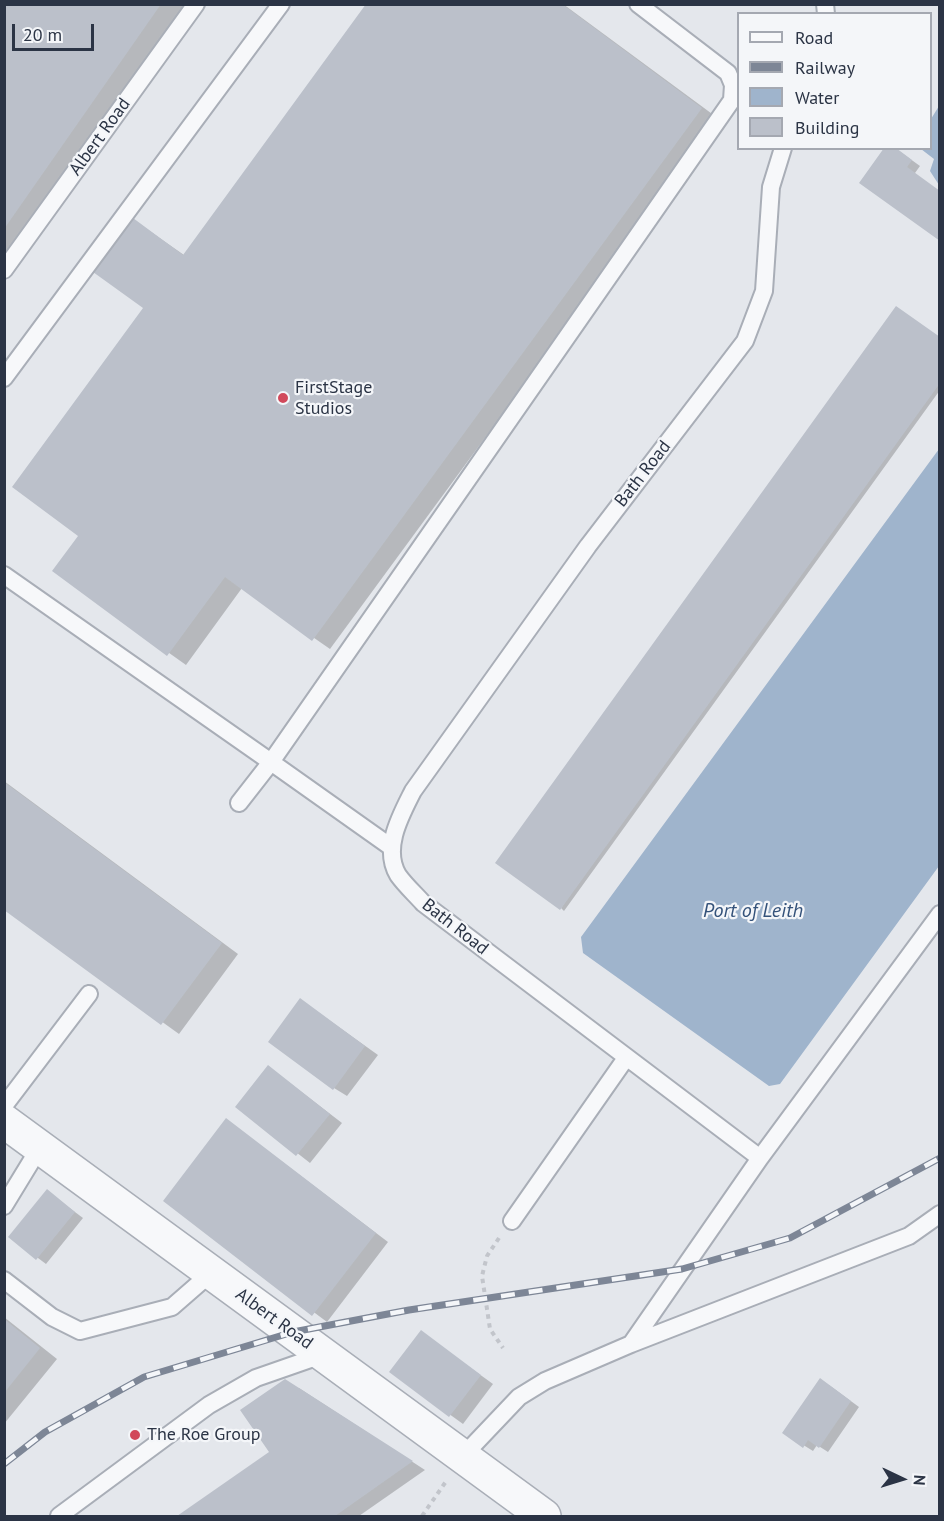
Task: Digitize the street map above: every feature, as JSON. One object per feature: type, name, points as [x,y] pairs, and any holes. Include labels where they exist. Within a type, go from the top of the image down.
[{"type":"street","name":"Albert Road","points":[[4,1121],[544,1516]]},
{"type":"lane","name":"Albert Road","points":[[4,270],[196,4]]},
{"type":"lane","points":[[4,378],[281,4]]},
{"type":"lane","points":[[239,803],[271,762],[732,100],[734,85],[728,73],[638,4]]},
{"type":"lane","name":"Bath Road","points":[[760,1158],[423,903],[397,873],[391,847],[399,818],[413,791],[588,546],[745,341],[764,291],[771,187],[782,150]]},
{"type":"lane","points":[[4,575],[391,847]]},
{"type":"lane","points":[[631,1344],[760,1158],[939,914]]},
{"type":"lane","points":[[4,1106],[89,994]]},
{"type":"lane","points":[[512,1221],[626,1058]]},
{"type":"lane","points":[[4,1206],[40,1148]]},
{"type":"lane","points":[[462,1457],[519,1397],[545,1381],[631,1344],[909,1236],[939,1214]]},
{"type":"lane","points":[[4,1280],[52,1317],[80,1331],[172,1307],[211,1273]]},
{"type":"lane","points":[[59,1516],[209,1405],[256,1378],[322,1354]]},
{"type":"path","points":[[503,1348],[490,1329],[482,1276],[487,1256],[512,1221]]},
{"type":"path","points":[[422,1516],[462,1457]]},
{"type":"water","points":[[939,106],[939,185],[930,171],[934,159],[922,150],[932,150],[932,117]]},
{"type":"water","name":"Port of Leith","points":[[939,449],[939,866],[780,1084],[769,1086],[583,953],[581,937]]},
{"type":"building","points":[[4,4],[161,4],[4,229]]},
{"type":"building","name":"FirstStage Studios","points":[[366,4],[562,4],[702,108],[312,641],[225,577],[167,656],[52,571],[78,536],[12,487],[143,308],[93,272],[133,218],[183,255]]},
{"type":"building","points":[[883,150],[899,150],[912,160],[907,167],[940,191],[940,241],[859,183]]},
{"type":"building","points":[[896,306],[940,337],[940,383],[560,910],[495,863]]},
{"type":"building","points":[[4,782],[222,943],[161,1025],[4,910]]},
{"type":"building","points":[[300,998],[365,1046],[333,1090],[268,1042]]},
{"type":"building","points":[[268,1065],[330,1114],[296,1156],[235,1107]]},
{"type":"building","points":[[226,1118],[376,1233],[312,1316],[163,1201]]},
{"type":"building","points":[[47,1189],[75,1212],[36,1260],[8,1237]]},
{"type":"building","points":[[4,1319],[40,1348],[4,1393]]},
{"type":"building","points":[[421,1330],[481,1375],[449,1417],[389,1372]]},
{"type":"building","points":[[820,1378],[851,1401],[819,1448],[808,1440],[803,1448],[782,1433]]},
{"type":"building","points":[[285,1379],[413,1461],[335,1516],[177,1516],[269,1452],[240,1410]]},
{"type":"railway","points":[[4,1464],[45,1432],[144,1377],[293,1332],[409,1310],[682,1269],[790,1238],[940,1158]]},
{"type":"place","name":"FirstStage Studios","points":[[283,398]]},
{"type":"place","name":"The Roe Group","points":[[135,1435]]}]
